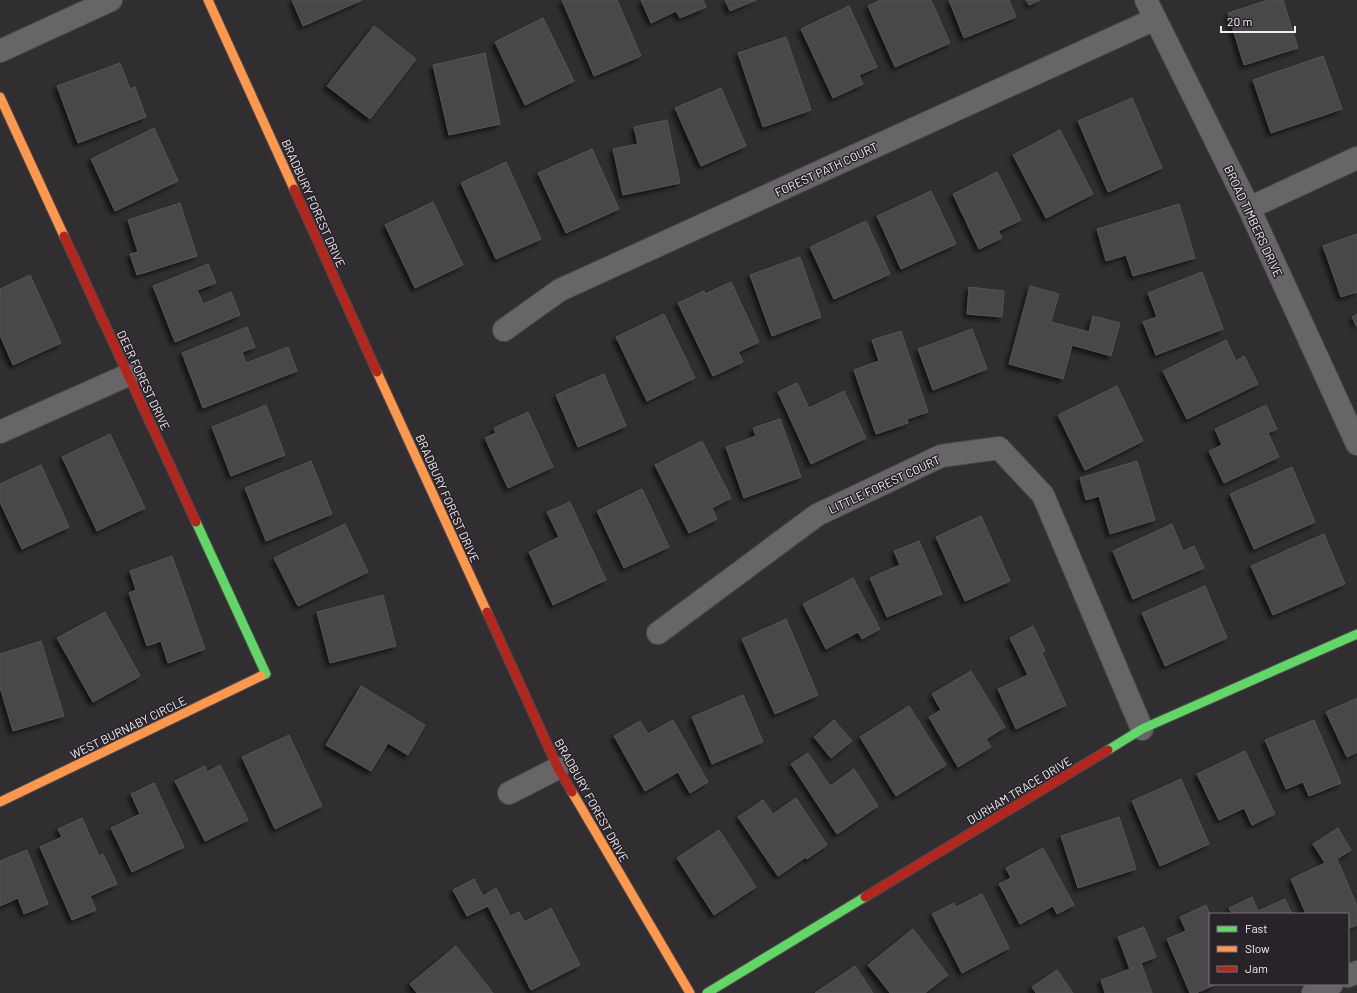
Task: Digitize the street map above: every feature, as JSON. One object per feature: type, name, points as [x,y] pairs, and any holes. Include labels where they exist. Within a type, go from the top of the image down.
[{"type":"street","points":[[0,51],[111,0]]},
{"type":"street","name":"BRADBURY FOREST DRIVE","points":[[208,0],[558,768],[690,993]]},
{"type":"street","name":"BROAD TIMBERS DRIVE","points":[[1151,9],[1249,208],[1357,444]]},
{"type":"street","name":"FOREST PATH COURT","points":[[504,330],[560,290],[1151,9]]},
{"type":"street","name":"DEER FOREST DRIVE","points":[[0,97],[266,674]]},
{"type":"street","points":[[1249,208],[1357,158]]},
{"type":"street","points":[[0,432],[128,375]]},
{"type":"street","name":"LITTLE FOREST COURT","points":[[658,633],[817,515],[941,456],[999,448],[1043,495],[1142,729]]},
{"type":"street","name":"DURHAM TRACE DRIVE","points":[[707,993],[1142,729],[1357,634]]},
{"type":"street","name":"WEST BURNABY CIRCLE","points":[[0,802],[266,674]]},
{"type":"street","points":[[509,793],[558,768]]},
{"type":"street","points":[[1313,993],[1330,985]]},
{"type":"building","points":[[292,0],[362,0],[303,26]]},
{"type":"building","points":[[562,0],[617,0],[641,56],[594,76]]},
{"type":"building","points":[[641,0],[703,0],[706,7],[680,18],[676,11],[651,23]]},
{"type":"building","points":[[725,0],[756,0],[730,11]]},
{"type":"building","points":[[881,0],[931,0],[950,43],[895,67],[868,6]]},
{"type":"building","points":[[949,0],[1009,0],[1016,17],[964,38]]},
{"type":"building","points":[[1026,0],[1040,0],[1029,5]]},
{"type":"building","points":[[1268,0],[1283,0],[1298,48],[1244,65],[1228,13]]},
{"type":"building","points":[[849,6],[877,67],[859,75],[863,84],[833,98],[801,29]]},
{"type":"building","points":[[543,18],[574,81],[525,105],[495,42]]},
{"type":"building","points":[[374,26],[416,59],[370,119],[327,86]]},
{"type":"building","points":[[786,37],[811,110],[763,127],[738,53]]},
{"type":"building","points":[[485,53],[500,124],[449,135],[433,65]]},
{"type":"building","points":[[1323,56],[1342,109],[1271,133],[1253,80]]},
{"type":"building","points":[[120,63],[130,89],[135,87],[146,117],[78,143],[57,86]]},
{"type":"building","points":[[721,88],[746,146],[701,166],[675,108]]},
{"type":"building","points":[[1132,98],[1162,168],[1108,192],[1078,121]]},
{"type":"building","points":[[667,120],[680,183],[623,195],[613,149],[638,144],[634,127]]},
{"type":"building","points":[[154,128],[178,181],[115,211],[91,159]]},
{"type":"building","points":[[1060,130],[1093,194],[1046,218],[1013,155]]},
{"type":"building","points":[[592,149],[619,209],[566,233],[538,173]]},
{"type":"building","points":[[506,162],[541,239],[496,259],[461,183]]},
{"type":"building","points":[[997,172],[1021,220],[998,231],[1002,238],[979,249],[953,194]]},
{"type":"building","points":[[931,191],[956,244],[901,269],[877,216]]},
{"type":"building","points":[[433,202],[463,265],[415,288],[385,225]]},
{"type":"building","points":[[180,203],[197,256],[137,275],[130,254],[138,252],[128,220]]},
{"type":"building","points":[[1179,204],[1195,258],[1133,276],[1126,255],[1106,261],[1097,229]]},
{"type":"building","points":[[866,221],[890,274],[834,299],[810,247]]},
{"type":"building","points":[[1357,234],[1357,292],[1341,297],[1323,246]]},
{"type":"building","points":[[800,257],[821,317],[772,336],[750,275]]},
{"type":"building","points":[[208,264],[216,283],[197,290],[203,304],[231,292],[240,315],[175,342],[153,286]]},
{"type":"building","points":[[1202,272],[1223,329],[1156,355],[1143,322],[1157,317],[1148,293]]},
{"type":"building","points":[[30,275],[61,343],[13,365],[0,335],[0,289]]},
{"type":"building","points":[[731,282],[759,342],[738,352],[743,362],[713,376],[678,303],[704,291],[705,294]]},
{"type":"building","points":[[1030,286],[1059,294],[1051,322],[1089,332],[1093,316],[1120,323],[1111,356],[1072,345],[1063,379],[1009,364]]},
{"type":"building","points":[[969,287],[1004,291],[1002,317],[967,314]]},
{"type":"building","points":[[664,314],[695,378],[647,401],[616,337]]},
{"type":"building","points":[[1357,314],[1357,327],[1352,317]]},
{"type":"building","points":[[247,327],[255,347],[242,352],[246,363],[288,347],[297,371],[203,408],[182,353]]},
{"type":"building","points":[[972,329],[987,369],[933,390],[918,349]]},
{"type":"building","points":[[901,331],[928,412],[907,419],[908,423],[876,434],[854,370],[879,361],[872,340]]},
{"type":"building","points":[[1226,340],[1236,361],[1244,356],[1258,384],[1187,419],[1163,371]]},
{"type":"building","points":[[604,374],[626,426],[578,447],[556,395]]},
{"type":"building","points":[[797,383],[809,408],[844,391],[866,438],[811,464],[778,392]]},
{"type":"building","points":[[1117,386],[1143,441],[1085,470],[1058,415]]},
{"type":"building","points":[[266,405],[285,455],[231,476],[212,427]]},
{"type":"building","points":[[1266,405],[1277,429],[1268,433],[1279,457],[1224,483],[1209,451],[1222,445],[1215,429]]},
{"type":"building","points":[[528,412],[553,467],[508,488],[485,438],[496,433],[494,428]]},
{"type":"building","points":[[780,419],[801,477],[744,498],[726,447],[756,436],[753,428]]},
{"type":"building","points":[[110,434],[145,508],[97,531],[62,457]]},
{"type":"building","points":[[702,441],[731,498],[712,508],[717,519],[689,533],[655,465]]},
{"type":"building","points":[[311,461],[332,514],[266,541],[245,488]]},
{"type":"building","points":[[1137,461],[1155,520],[1110,534],[1099,496],[1086,500],[1080,478]]},
{"type":"building","points":[[41,465],[69,527],[22,549],[0,502],[0,484]]},
{"type":"building","points":[[1292,467],[1315,522],[1254,549],[1230,494]]},
{"type":"building","points":[[642,489],[669,547],[624,568],[597,511]]},
{"type":"building","points":[[570,502],[606,580],[553,605],[529,552],[559,537],[547,512]]},
{"type":"building","points":[[981,516],[1010,581],[965,601],[936,537]]},
{"type":"building","points":[[345,524],[368,572],[298,606],[274,558]]},
{"type":"building","points":[[1172,524],[1183,551],[1194,546],[1204,568],[1133,599],[1113,551]]},
{"type":"building","points":[[1324,534],[1345,584],[1273,615],[1251,566]]},
{"type":"building","points":[[919,541],[942,594],[887,617],[870,578],[900,565],[894,551]]},
{"type":"building","points":[[172,556],[205,649],[168,663],[161,641],[147,646],[129,593],[136,590],[130,571]]},
{"type":"building","points":[[853,578],[880,629],[862,639],[858,632],[826,649],[803,604]]},
{"type":"building","points":[[1205,586],[1227,638],[1165,666],[1142,613]]},
{"type":"building","points":[[383,595],[396,646],[330,663],[317,612]]},
{"type":"building","points":[[105,612],[140,676],[93,702],[57,638]]},
{"type":"building","points":[[786,619],[818,695],[775,714],[742,639]]},
{"type":"building","points":[[1033,626],[1045,651],[1042,653],[1066,705],[1016,729],[998,689],[1028,675],[1010,638]]},
{"type":"building","points":[[41,641],[64,716],[13,731],[0,687],[0,654]]},
{"type":"building","points":[[971,671],[1005,727],[986,739],[991,747],[958,767],[929,717],[941,710],[932,694]]},
{"type":"building","points":[[361,686],[425,725],[408,755],[388,743],[371,771],[326,745]]},
{"type":"building","points":[[743,695],[763,742],[712,764],[692,717]]},
{"type":"building","points":[[1357,698],[1357,752],[1347,757],[1326,712]]},
{"type":"building","points":[[909,706],[946,765],[896,796],[860,737]]},
{"type":"building","points":[[673,720],[708,782],[690,793],[678,772],[645,791],[614,736],[640,721],[648,734]]},
{"type":"building","points":[[834,720],[852,741],[831,758],[814,737]]},
{"type":"building","points":[[1314,720],[1341,783],[1309,796],[1303,782],[1286,789],[1265,740]]},
{"type":"building","points":[[289,735],[322,806],[275,829],[242,757]]},
{"type":"building","points":[[1245,751],[1275,814],[1252,825],[1244,808],[1219,820],[1197,774]]},
{"type":"building","points":[[808,753],[830,786],[854,769],[878,806],[837,834],[791,764]]},
{"type":"building","points":[[220,765],[248,820],[205,841],[175,781],[205,766],[207,772]]},
{"type":"building","points":[[1181,779],[1209,844],[1160,866],[1132,801]]},
{"type":"building","points":[[154,783],[184,847],[132,872],[111,828],[140,814],[131,794]]},
{"type":"building","points":[[796,798],[827,845],[778,876],[738,817],[763,800],[773,814]]},
{"type":"building","points":[[1119,817],[1136,869],[1078,888],[1061,836]]},
{"type":"building","points":[[82,818],[99,856],[103,854],[117,884],[90,896],[96,910],[72,920],[40,847],[62,837],[58,829]]},
{"type":"building","points":[[1338,828],[1351,850],[1337,859],[1357,906],[1357,925],[1349,929],[1349,913],[1306,913],[1291,879],[1325,863],[1313,844]]},
{"type":"building","points":[[719,830],[756,887],[714,915],[677,858]]},
{"type":"building","points":[[1043,848],[1074,905],[1057,914],[1053,906],[1020,924],[999,884],[1011,878],[1006,868]]},
{"type":"building","points":[[27,850],[48,904],[24,914],[18,898],[0,906],[0,861]]},
{"type":"building","points":[[474,879],[483,896],[496,888],[510,916],[519,912],[524,922],[551,908],[580,965],[531,990],[488,906],[467,916],[453,890]]},
{"type":"building","points":[[982,894],[1009,948],[962,973],[932,914],[954,903],[956,907]]},
{"type":"building","points":[[1252,897],[1258,911],[1285,899],[1292,913],[1232,913],[1229,908]]},
{"type":"building","points":[[1206,905],[1209,913],[1209,985],[1215,985],[1196,993],[1190,993],[1167,939],[1186,931],[1180,917]]},
{"type":"building","points":[[1144,927],[1156,957],[1141,963],[1152,993],[1105,993],[1101,980],[1130,969],[1118,937]]},
{"type":"building","points":[[913,929],[948,975],[925,993],[890,993],[868,965]]},
{"type":"building","points":[[456,946],[493,993],[417,993],[410,984]]},
{"type":"building","points":[[855,966],[873,993],[815,993]]},
{"type":"building","points":[[1057,970],[1073,993],[1036,993],[1032,987]]},
{"type":"traffic: fast","points":[[196,522],[266,674],[261,676]]},
{"type":"traffic: fast","points":[[1108,750],[1142,729],[1357,634]]},
{"type":"traffic: fast","points":[[707,993],[865,897]]},
{"type":"traffic: slow","points":[[208,0],[294,189]]},
{"type":"traffic: slow","points":[[0,97],[64,236]]},
{"type":"traffic: slow","points":[[377,372],[487,612]]},
{"type":"traffic: slow","points":[[0,802],[261,676]]},
{"type":"traffic: slow","points":[[572,792],[690,993]]},
{"type":"traffic: jam","points":[[294,189],[377,372]]},
{"type":"traffic: jam","points":[[64,236],[196,522]]},
{"type":"traffic: jam","points":[[487,612],[558,768],[572,792]]},
{"type":"traffic: jam","points":[[865,897],[1108,750]]}]
